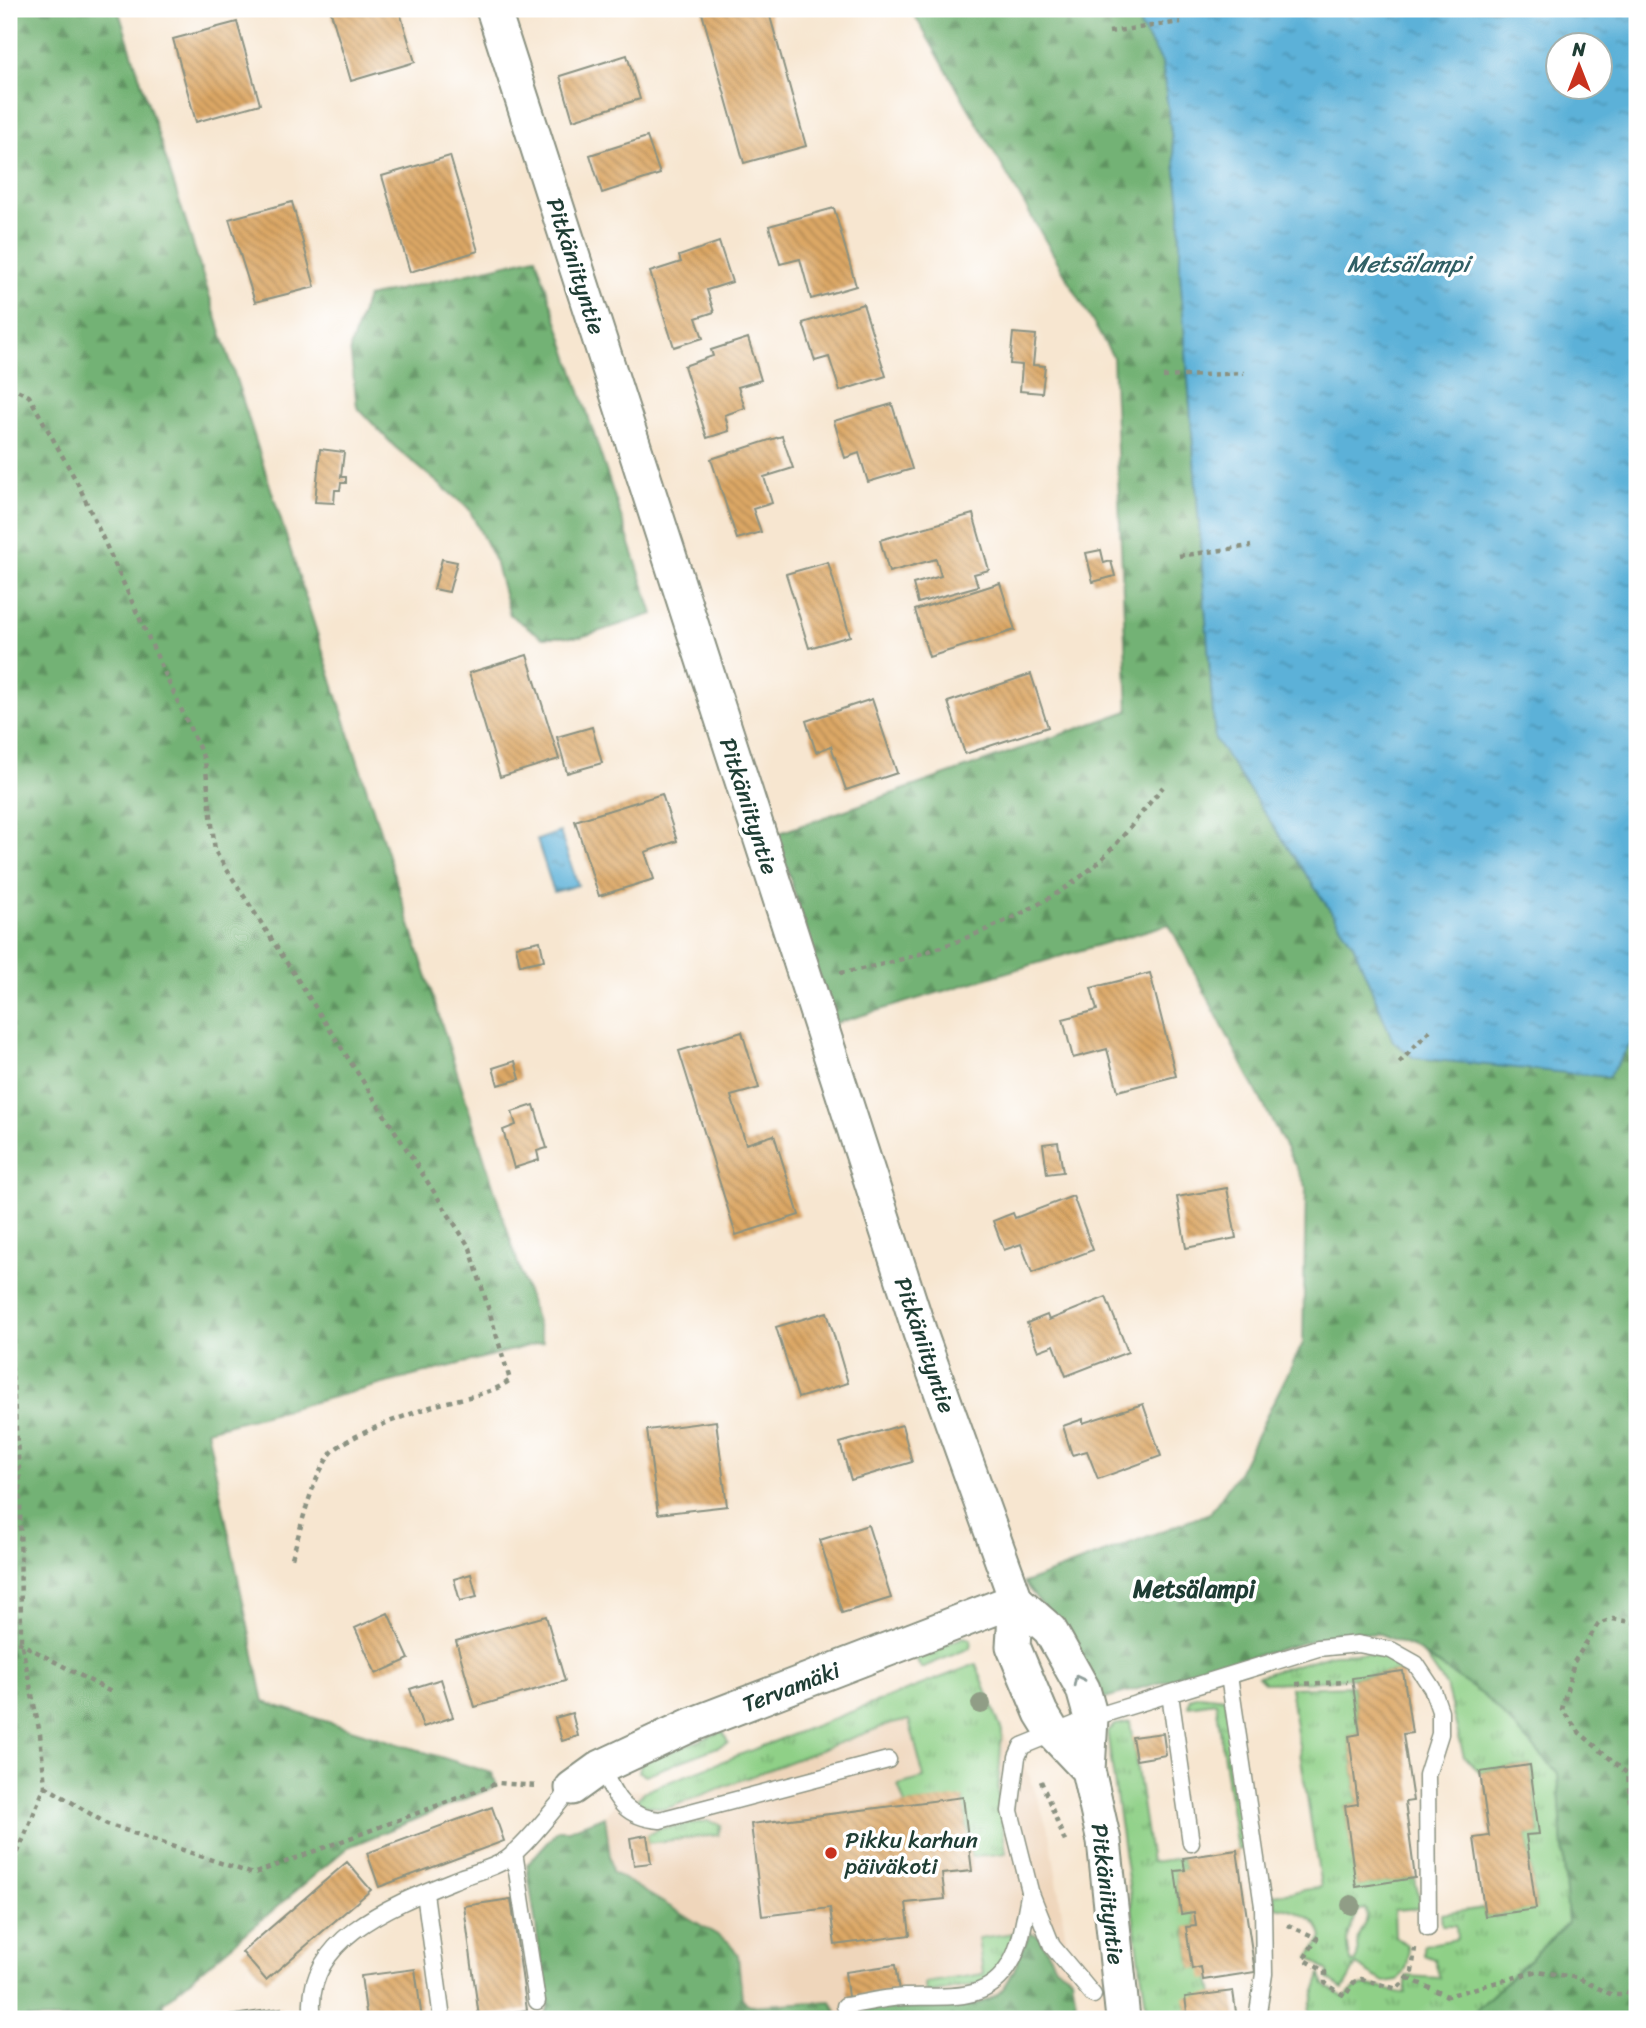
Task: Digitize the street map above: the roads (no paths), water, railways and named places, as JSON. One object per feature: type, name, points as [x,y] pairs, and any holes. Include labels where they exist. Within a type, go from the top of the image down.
[{"type":"street","name":"Pitkäniityntie","points":[[493,9],[920,1333],[1016,1600],[1013,1646],[1041,1713],[1054,1734],[1088,1770]]},
{"type":"street","name":"Pitkäniityntie","points":[[1016,1600],[1050,1630],[1083,1689],[1091,1718],[1088,1770],[1104,1841],[1123,2019]]},
{"type":"street","name":"Tervamäki","points":[[572,1788],[601,1767],[691,1725],[1016,1600]]},
{"type":"lane","points":[[1093,1995],[1052,1946],[1030,1891],[1010,1811],[1017,1757],[1022,1746],[1091,1718],[1318,1648],[1359,1644],[1391,1650],[1416,1664],[1432,1688],[1440,1711],[1440,1734],[1427,1775],[1429,1928]]},
{"type":"lane","points":[[1229,1676],[1263,1906],[1264,1974],[1257,2019]]},
{"type":"lane","points":[[1170,1694],[1191,1843]]},
{"type":"lane","points":[[601,1767],[616,1797],[638,1818],[660,1820],[888,1760]]},
{"type":"lane","points":[[313,2019],[310,2001],[318,1967],[347,1934],[425,1892],[506,1859],[572,1788]]},
{"type":"lane","points":[[514,1852],[537,2001]]},
{"type":"lane","points":[[845,2006],[904,1997],[948,1998],[984,1991],[997,1983],[1012,1962],[1030,1891]]},
{"type":"lane","points":[[425,1892],[442,2019]]},
{"type":"water","name":"Metsälampi","points":[[1140,9],[1637,9],[1637,1035],[1608,1077],[1414,1058],[1393,1041],[1353,944],[1215,739],[1180,272],[1180,202],[1162,62],[1140,25]]},
{"type":"water","points":[[560,832],[578,885],[554,892],[537,840]]},
{"type":"place","name":"Pikku karhun päiväkoti","points":[[831,1853]]},
{"type":"district","name":"Metsälampi","points":[[1194,1589]]}]
